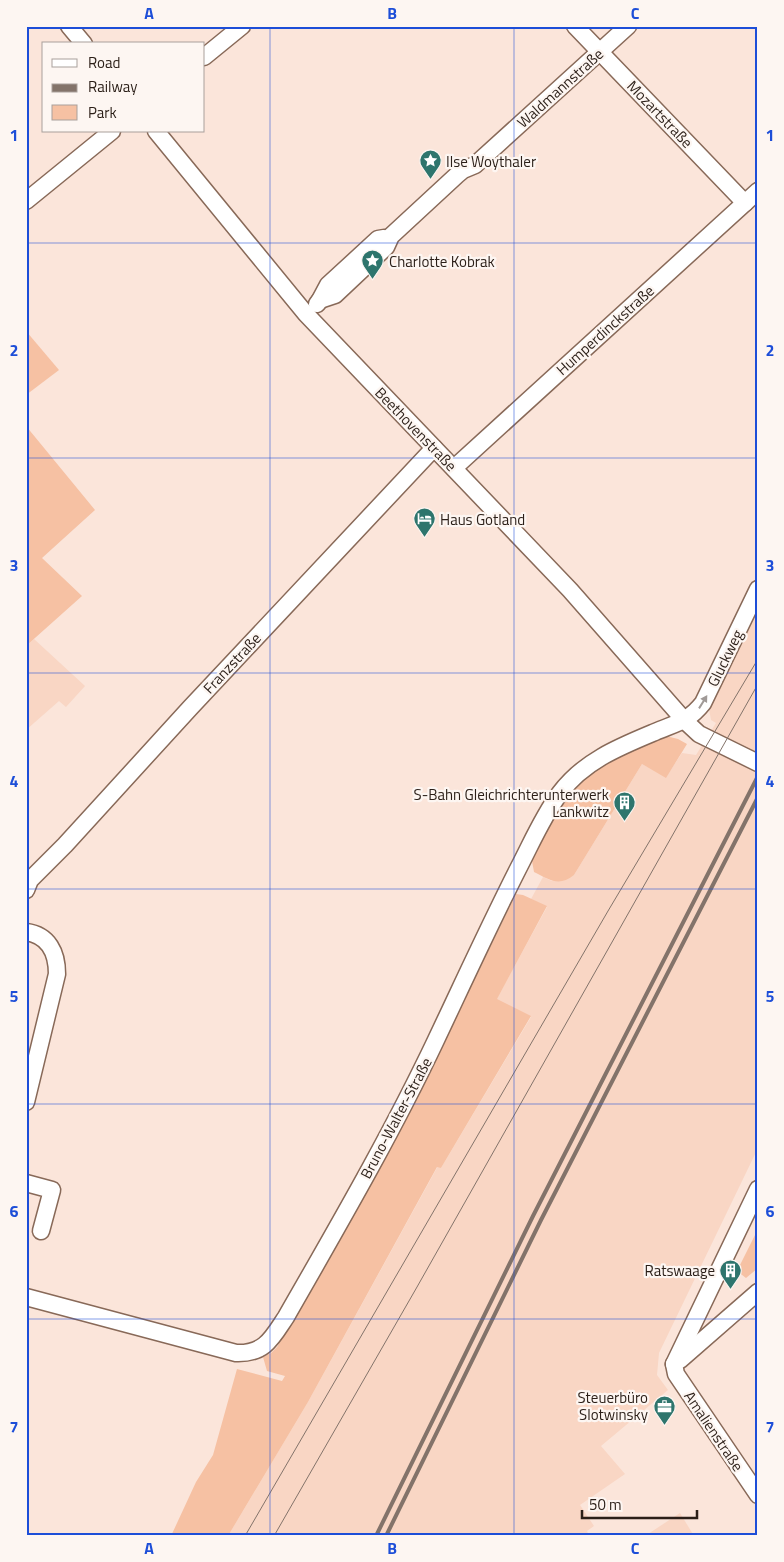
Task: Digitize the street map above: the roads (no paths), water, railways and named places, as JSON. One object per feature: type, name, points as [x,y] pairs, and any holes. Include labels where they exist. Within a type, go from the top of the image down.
[{"type":"street","points":[[69,26],[82,42]]},
{"type":"street","points":[[205,56],[242,26]]},
{"type":"street","name":"Mozartstraße","points":[[575,26],[745,202]]},
{"type":"street","name":"Waldmannstraße","points":[[596,48],[611,26]]},
{"type":"street","name":"Waldmannstraße","points":[[306,314],[320,300],[335,295],[386,247],[391,236],[462,170],[475,165],[489,145],[596,48],[628,26]]},
{"type":"street","points":[[26,201],[111,132]]},
{"type":"street","name":"Beethovenstraße","points":[[157,132],[306,314],[570,590],[685,721],[699,734],[758,762]]},
{"type":"street","name":"Humperdinckstraße","points":[[454,468],[758,191]]},
{"type":"street","name":"Franzstraße","points":[[28,881],[434,448]]},
{"type":"street","name":"Gluckweg","points":[[685,721],[703,703],[758,589]]},
{"type":"street","name":"Bruno-Walter-Straße","points":[[26,1296],[236,1353],[252,1352],[262,1348],[271,1341],[382,1146],[432,1049],[508,888],[545,817],[560,794],[585,767],[609,751],[685,721]]},
{"type":"street","points":[[26,932],[37,934],[45,940],[57,961],[57,974],[26,1102]]},
{"type":"street","points":[[26,1183],[52,1190],[41,1231]]},
{"type":"street","points":[[674,1364],[758,1189]]},
{"type":"street","points":[[674,1364],[758,1292]]},
{"type":"street","name":"Amalienstraße","points":[[674,1364],[676,1374],[758,1495]]},
{"type":"tram line","points":[[245,1536],[608,911],[758,659]]},
{"type":"tram line","points":[[274,1536],[758,684]]},
{"type":"railway","points":[[376,1536],[533,1216],[758,776]]},
{"type":"railway","points":[[386,1536],[541,1220],[758,797]]},
{"type":"place","name":"Ilse Woythaler","points":[[430,180]]},
{"type":"place","name":"Charlotte Kobrak","points":[[373,280]]},
{"type":"place","name":"Haus Gotland","points":[[424,538]]},
{"type":"place","name":"S-Bahn Gleichrichterunterwerk Lankwitz","points":[[625,822]]},
{"type":"place","name":"Ratswaage","points":[[731,1289]]},
{"type":"place","name":"Steuerbüro Slotwinsky","points":[[664,1425]]}]
